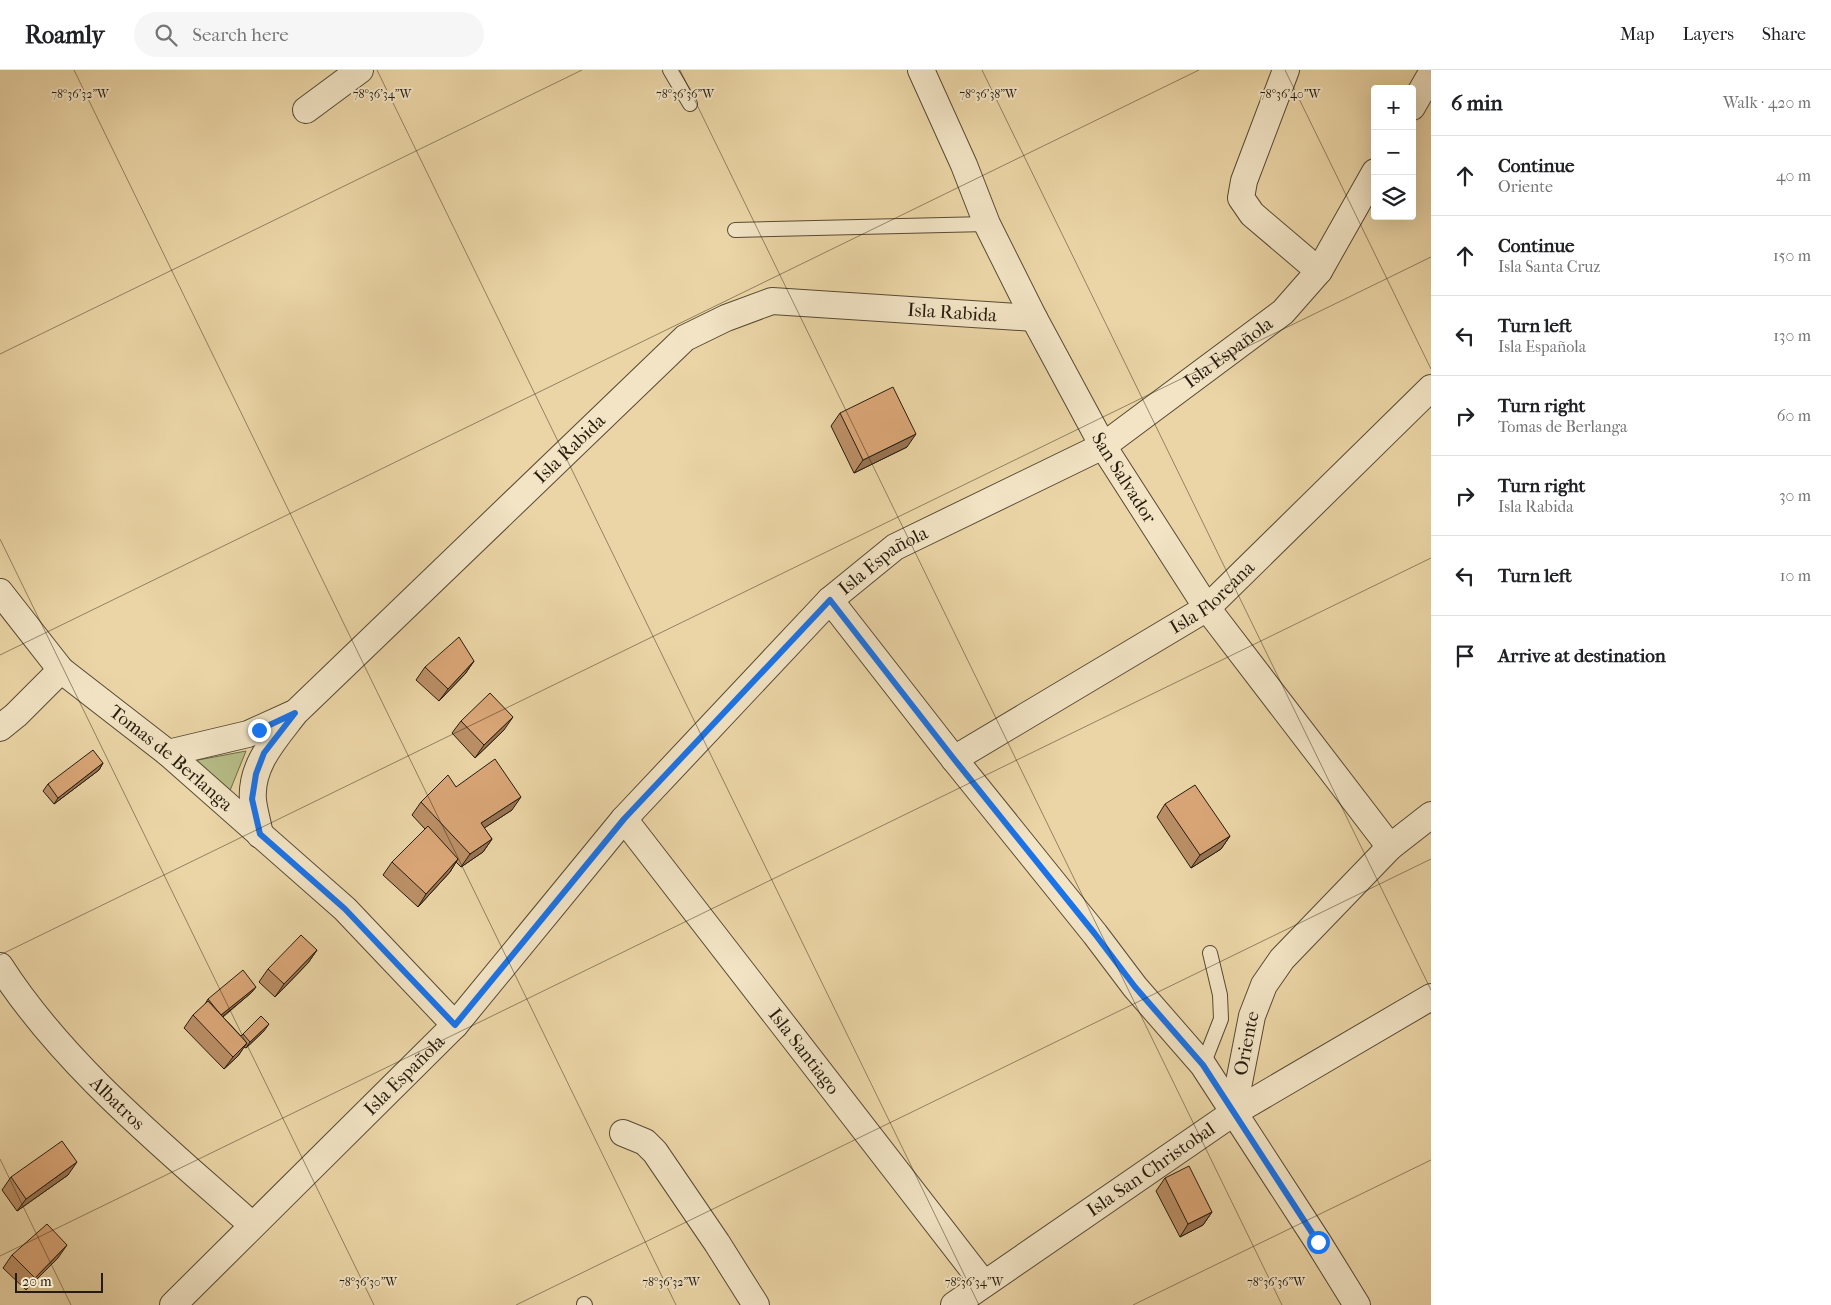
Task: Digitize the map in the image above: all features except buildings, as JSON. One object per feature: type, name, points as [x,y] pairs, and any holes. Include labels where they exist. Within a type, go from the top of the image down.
[{"type":"street","points":[[306,110],[360,70]]},
{"type":"street","name":"San Salvador","points":[[921,70],[964,165],[987,224],[1034,318],[1103,446],[1207,608],[1390,847]]},
{"type":"street","points":[[1286,70],[1244,181],[1241,198],[1252,214],[1318,271]]},
{"type":"street","points":[[1416,100],[1431,74]]},
{"type":"street","name":"Isla Española","points":[[173,1305],[455,1025],[624,819],[830,600],[896,547],[1103,446],[1283,312],[1318,271],[1373,175]]},
{"type":"street","name":"Isla Rabida","points":[[260,834],[252,799],[256,774],[264,753],[295,713],[686,338],[726,318],[772,300],[1034,318]]},
{"type":"street","name":"Isla Floreana","points":[[954,759],[1207,608],[1431,388]]},
{"type":"street","name":"Tomas de Berlanga","points":[[0,592],[61,670],[168,753],[345,909],[455,1025]]},
{"type":"street","points":[[830,600],[1135,987],[1203,1065],[1357,1305]]},
{"type":"street","points":[[0,728],[16,715],[61,670]]},
{"type":"street","points":[[168,753],[248,734],[295,713]]},
{"type":"street","name":"Oriente","points":[[1233,1113],[1252,1016],[1264,985],[1282,958],[1390,847],[1431,815]]},
{"type":"street","name":"Isla Santiago","points":[[624,819],[984,1284]]},
{"type":"street","name":"Albatros","points":[[0,966],[11,984],[62,1046],[111,1098],[252,1225]]},
{"type":"street","name":"Isla San Christobal","points":[[954,1305],[1233,1113],[1431,997]]},
{"type":"street","points":[[623,1133],[645,1142],[655,1152],[717,1243],[756,1305]]},
{"type":"lane","points":[[670,70],[690,104]]},
{"type":"lane","points":[[735,230],[987,224]]},
{"type":"lane","points":[[1203,1065],[1221,1019],[1220,995],[1210,953]]},
{"type":"green space","points":[[246,751],[229,793],[193,761]]},
{"type":"route","points":[[259,730],[295,713],[264,753],[256,774],[252,799],[260,834],[345,909],[455,1025],[624,819],[830,600],[1135,987],[1203,1065],[1318,1242]]}]
